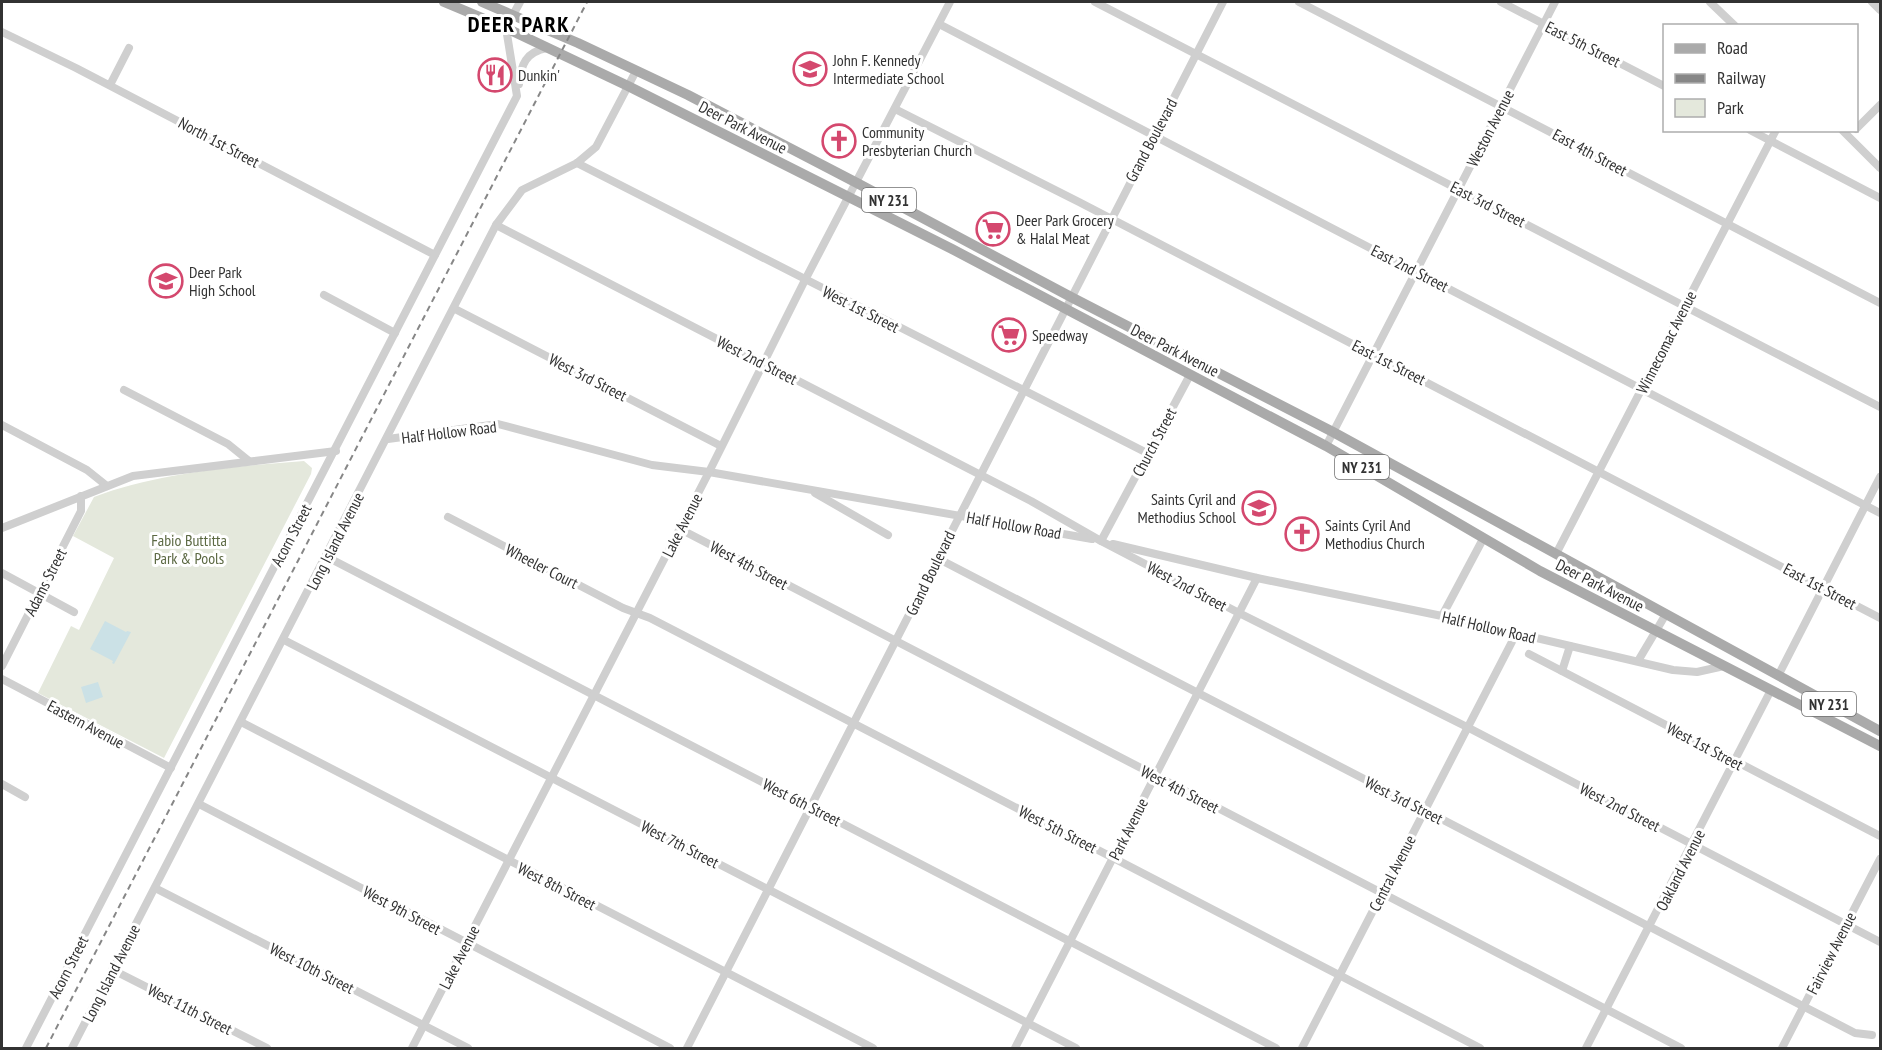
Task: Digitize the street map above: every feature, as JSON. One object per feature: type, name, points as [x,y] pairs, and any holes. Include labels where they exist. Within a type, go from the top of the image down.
[{"type":"main road","name":"Deer Park Avenue","points":[[444,2],[506,28],[628,86],[849,197],[1326,446],[1540,571],[1881,746]]},
{"type":"main road","name":"Deer Park Avenue","points":[[482,2],[578,43],[636,71],[1334,432],[1880,731]]},
{"type":"street","points":[[517,96],[506,28],[520,2]]},
{"type":"street","name":"Lake Avenue","points":[[412,1048],[950,2]]},
{"type":"street","name":"East 3rd Street","points":[[1095,2],[1881,407]]},
{"type":"street","name":"Grand Boulevard","points":[[687,1048],[896,642],[958,515],[1223,2]]},
{"type":"street","name":"East 4th Street","points":[[1299,2],[1881,303]]},
{"type":"street","name":"East 5th Street","points":[[1501,2],[1663,85]]},
{"type":"street","name":"Weston Avenue","points":[[1326,446],[1555,2]]},
{"type":"street","points":[[1711,2],[1732,24]]},
{"type":"street","points":[[1872,2],[1881,10]]},
{"type":"street","name":"East 2nd Street","points":[[939,24],[1881,513]]},
{"type":"street","name":"North 1st Street","points":[[2,32],[110,85],[435,255]]},
{"type":"street","points":[[110,85],[129,48]]},
{"type":"street","name":"Acorn Street","points":[[26,1048],[336,451],[517,96],[524,61],[534,51],[547,48]]},
{"type":"street","name":"Long Island Avenue","points":[[73,1048],[455,309],[496,225],[522,190],[577,163],[596,147],[636,71]]},
{"type":"street","points":[[1858,126],[1881,105]]},
{"type":"street","name":"East 1st Street","points":[[895,110],[1111,218],[1881,618]]},
{"type":"street","points":[[1754,132],[1881,198]]},
{"type":"street","name":"Winnecomac Avenue","points":[[1556,554],[1775,132]]},
{"type":"street","points":[[1851,132],[1881,168]]},
{"type":"street","name":"West 1st Street","points":[[577,163],[1147,453]]},
{"type":"street","name":"West 2nd Street","points":[[496,225],[1031,501],[1101,541],[1239,613],[1467,727],[1881,942]]},
{"type":"street","points":[[324,295],[395,333]]},
{"type":"street","name":"West 3rd Street","points":[[455,309],[721,446]]},
{"type":"street","name":"Church Street","points":[[1101,541],[1190,375]]},
{"type":"street","points":[[124,390],[228,444],[249,461]]},
{"type":"street","name":"Half Hollow Road","points":[[388,439],[498,424],[652,465],[709,472],[1101,541],[1257,578],[1442,616],[1673,670],[1701,671],[1724,666]]},
{"type":"street","points":[[2,425],[87,470],[106,485]]},
{"type":"street","points":[[2,528],[133,476],[336,451]]},
{"type":"street","points":[[1778,676],[1881,477]]},
{"type":"street","points":[[809,490],[888,535]]},
{"type":"street","name":"Adams Street","points":[[2,666],[81,511],[81,496]]},
{"type":"street","name":"Wheeler Court","points":[[448,518],[636,613]]},
{"type":"street","name":"West 4th Street","points":[[680,529],[1681,1048]]},
{"type":"street","points":[[1442,616],[1484,539]]},
{"type":"street","name":"West 6th Street","points":[[327,557],[1276,1048]]},
{"type":"street","name":"West 3rd Street","points":[[937,558],[1855,1033],[1872,1035]]},
{"type":"street","points":[[2,573],[74,612]]},
{"type":"street","name":"Park Avenue","points":[[1015,1048],[1257,578]]},
{"type":"street","name":"West 5th Street","points":[[636,613],[1480,1048]]},
{"type":"street","points":[[1638,661],[1666,614]]},
{"type":"street","name":"Central Avenue","points":[[1302,1048],[1516,634]]},
{"type":"street","name":"West 7th Street","points":[[284,640],[1076,1048]]},
{"type":"street","points":[[1562,671],[1570,646]]},
{"type":"street","name":"West 1st Street","points":[[1529,654],[1881,836]]},
{"type":"street","name":"Eastern Avenue","points":[[2,679],[171,768]]},
{"type":"street","name":"Oakland Avenue","points":[[1586,1048],[1693,845],[1771,690]]},
{"type":"street","name":"West 8th Street","points":[[241,722],[873,1048]]},
{"type":"street","points":[[2,784],[25,797]]},
{"type":"street","name":"West 9th Street","points":[[199,804],[670,1048]]},
{"type":"street","name":"Fairview Avenue","points":[[1782,1048],[1881,859]]},
{"type":"street","name":"West 10th Street","points":[[155,888],[468,1048]]},
{"type":"street","name":"West 11th Street","points":[[113,970],[267,1048]]},
{"type":"green space","name":"Fabio Buttitta Park & Pools","points":[[304,461],[312,468],[311,474],[164,758],[38,693],[71,626],[79,630],[114,558],[73,536],[94,497],[170,476],[225,468]]},
{"type":"shaded area","points":[[105,621],[126,632],[131,632],[114,664],[113,661],[90,649]]},
{"type":"shaded area","points":[[98,682],[103,697],[86,703],[81,687]]},
{"type":"railway","points":[[46,1048],[587,2]]},
{"type":"place","name":"John F. Kennedy Intermediate School","points":[[810,69]]},
{"type":"place","name":"Dunkin'","points":[[495,75]]},
{"type":"place","name":"Community Presbyterian Church","points":[[839,141]]},
{"type":"place","name":"Deer Park Grocery & Halal Meat","points":[[993,229]]},
{"type":"place","name":"Deer Park High School","points":[[166,281]]},
{"type":"place","name":"Speedway","points":[[1009,335]]},
{"type":"place","name":"Saints Cyril and Methodius School","points":[[1259,508]]},
{"type":"place","name":"Saints Cyril And Methodius Church","points":[[1302,534]]},
{"type":"district","name":"DEER PARK","points":[[519,24]]}]
